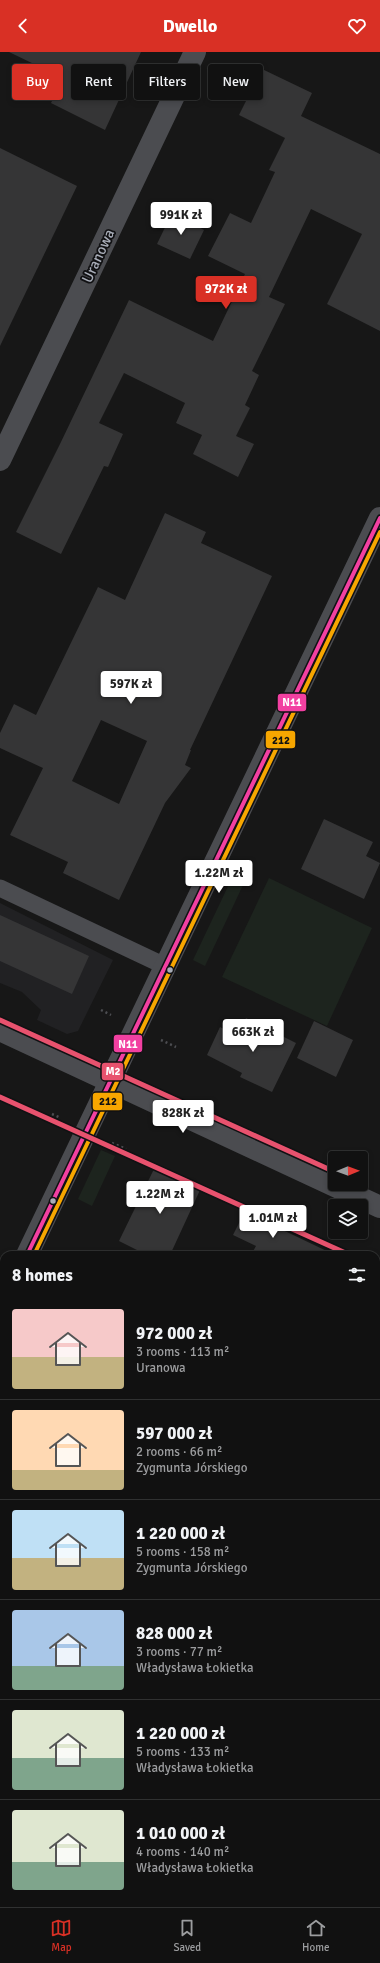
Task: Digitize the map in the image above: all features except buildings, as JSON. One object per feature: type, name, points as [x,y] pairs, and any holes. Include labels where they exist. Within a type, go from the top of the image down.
[{"type":"street","name":"Uranowa","points":[[0,460],[196,52]]},
{"type":"street","points":[[29,1251],[380,518]]},
{"type":"street","points":[[0,1030],[380,1207]]},
{"type":"lane","points":[[0,888],[165,966]]},
{"type":"path","points":[[155,1037],[176,1047]]},
{"type":"path","points":[[106,1140],[126,1149]]},
{"type":"shaded area","points":[[240,861],[251,868],[205,966],[193,960]]},
{"type":"shaded area","points":[[269,878],[372,928],[327,1026],[222,977]]},
{"type":"shaded area","points":[[0,903],[113,960],[78,1031],[67,1034],[37,1020],[41,1010],[22,992],[0,983]]},
{"type":"shaded area","points":[[101,1150],[115,1156],[92,1206],[78,1199]]},
{"type":"transit line","name":"N11","points":[[29,1251],[380,518]]},
{"type":"transit line","name":"212","points":[[36,1251],[380,532]]},
{"type":"transit line","name":"M2","points":[[0,1020],[328,1169]]},
{"type":"transit line","name":"M2","points":[[0,1097],[341,1251]]}]
